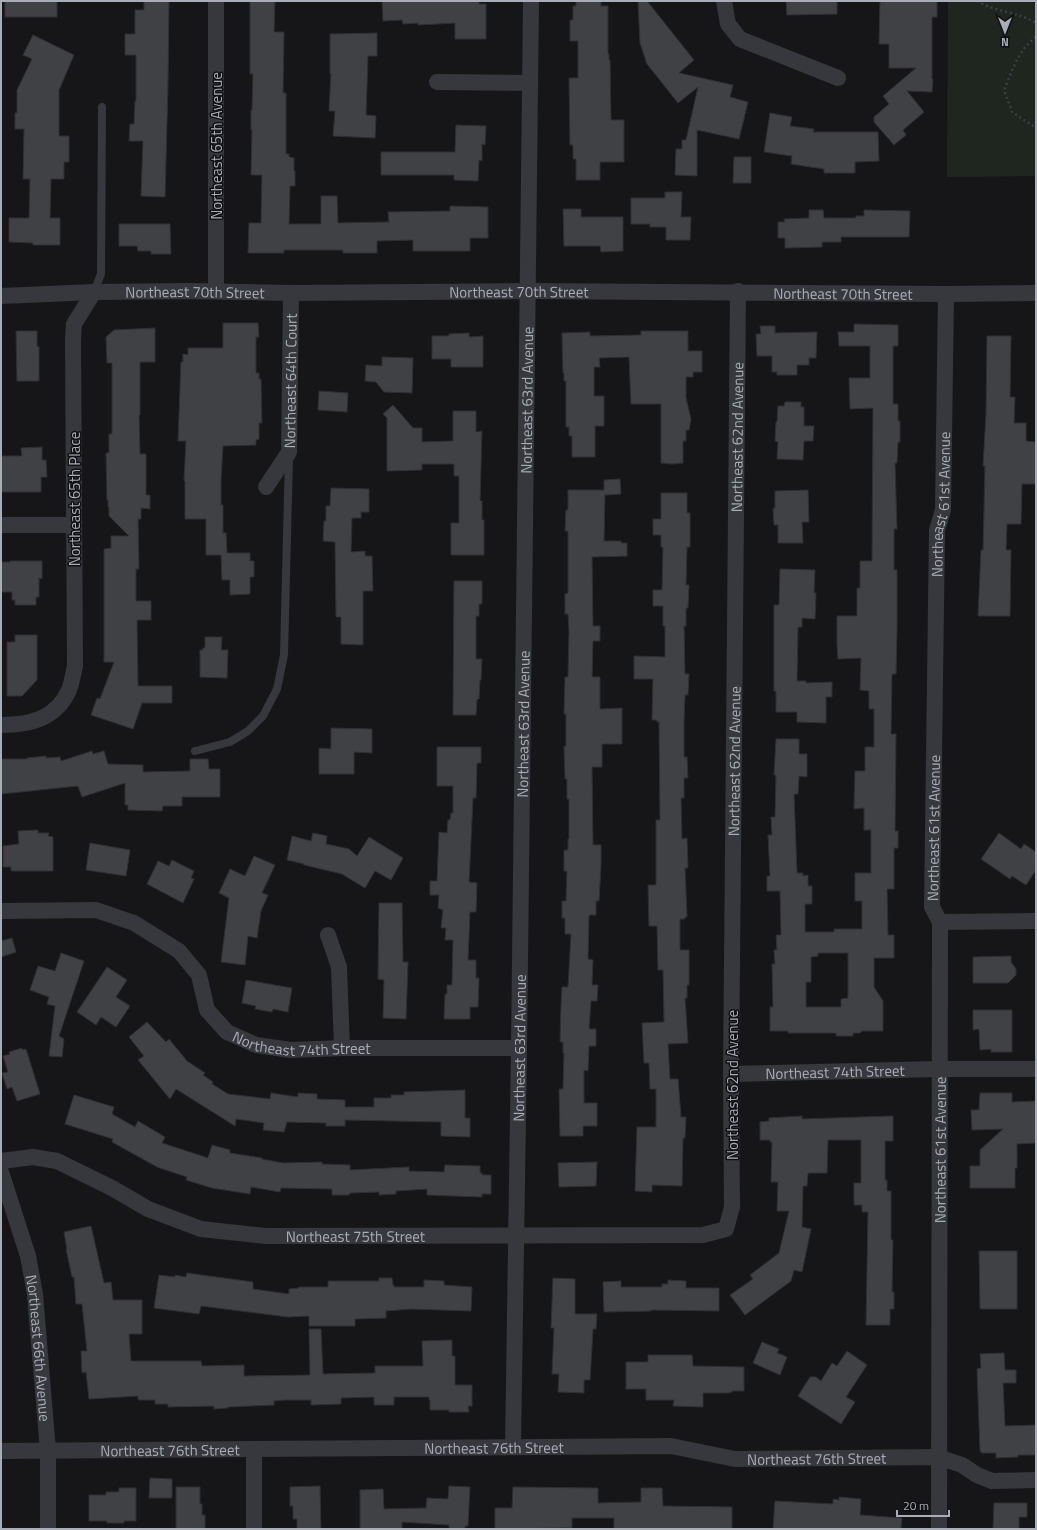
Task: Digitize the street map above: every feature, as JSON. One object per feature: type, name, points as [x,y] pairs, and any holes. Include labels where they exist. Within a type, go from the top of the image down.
[{"type":"street","name":"Northeast 65th Avenue","points":[[216,1],[216,292]]},
{"type":"street","name":"Northeast 63rd Avenue","points":[[513,1447],[529,291],[529,83],[531,1]]},
{"type":"street","points":[[724,1],[728,24],[740,39],[838,78]]},
{"type":"street","points":[[437,82],[529,83]]},
{"type":"street","name":"Northeast 70th Street","points":[[1,296],[94,292],[291,293],[529,291],[946,294],[1036,293]]},
{"type":"street","name":"Northeast 65th Place","points":[[1,725],[21,725],[42,719],[58,708],[69,690],[75,666],[73,340],[74,324],[94,292]]},
{"type":"street","name":"Northeast 62nd Avenue","points":[[726,1229],[732,1208],[738,292]]},
{"type":"street","name":"Northeast 64th Court","points":[[266,487],[289,452],[291,293]]},
{"type":"street","name":"Northeast 61st Avenue","points":[[938,1529],[940,922],[932,907],[937,530],[943,510],[946,294]]},
{"type":"street","points":[[1,526],[74,525]]},
{"type":"street","name":"Northeast 74th Street","points":[[1,911],[96,910],[134,923],[179,951],[199,975],[207,1010],[226,1032],[256,1045],[291,1050],[342,1048],[519,1048]]},
{"type":"street","points":[[940,922],[1036,921]]},
{"type":"street","points":[[328,935],[339,966],[342,1048]]},
{"type":"street","name":"Northeast 74th Street","points":[[732,1074],[939,1069],[1036,1069]]},
{"type":"street","name":"Northeast 75th Street","points":[[1,1161],[33,1157],[57,1161],[112,1188],[148,1210],[201,1229],[266,1236],[515,1234],[703,1235],[726,1229]]},
{"type":"street","name":"Northeast 66th Avenue","points":[[1,1172],[28,1256],[35,1294],[48,1451],[48,1529]]},
{"type":"street","name":"Northeast 76th Street","points":[[1,1451],[671,1446],[735,1459],[938,1457],[962,1465],[992,1481],[1036,1480]]},
{"type":"street","points":[[254,1449],[254,1529]]},
{"type":"lane","points":[[94,292],[101,274],[102,107]]},
{"type":"lane","points":[[195,751],[230,742],[248,731],[263,716],[277,689],[284,655],[289,452]]},
{"type":"path","points":[[977,1],[995,10],[1029,19],[1036,23]]},
{"type":"path","points":[[1036,38],[1028,43],[1014,67],[1004,90],[1012,112],[1036,128]]},
{"type":"shaded area","points":[[948,1],[1036,1],[1036,176],[947,177]]},
{"type":"building","points":[[5,1],[57,1],[57,17],[5,17]]},
{"type":"building","points":[[144,1],[169,1],[165,197],[141,196],[143,141],[129,141],[130,124],[134,124],[136,101],[136,55],[125,55],[125,34],[135,34],[135,10],[144,10]]},
{"type":"building","points":[[250,1],[275,1],[274,32],[284,32],[283,93],[286,93],[286,154],[289,154],[289,157],[294,158],[295,171],[295,186],[290,186],[289,224],[321,224],[321,196],[337,196],[338,223],[389,222],[388,212],[450,211],[450,206],[488,207],[488,238],[470,238],[470,251],[413,251],[413,240],[377,241],[377,253],[343,253],[343,250],[284,250],[284,253],[248,253],[249,223],[261,223],[262,175],[251,175],[251,110],[253,74],[250,74]]},
{"type":"building","points":[[382,1],[479,1],[479,4],[486,4],[486,39],[455,39],[455,23],[418,25],[418,23],[403,24],[402,20],[383,21]]},
{"type":"building","points":[[576,1],[601,1],[601,6],[608,6],[608,54],[610,60],[611,120],[624,120],[624,162],[600,162],[600,180],[576,180],[576,159],[573,159],[573,145],[570,145],[569,78],[578,78],[578,41],[570,41],[570,20],[573,20],[573,6],[576,6]]},
{"type":"building","points":[[638,1],[647,1],[694,60],[679,73],[733,85],[730,97],[748,102],[739,139],[697,130],[697,176],[675,175],[676,149],[682,149],[682,140],[686,140],[698,87],[678,103],[647,64],[640,43]]},
{"type":"building","points":[[786,1],[837,1],[837,14],[787,15]]},
{"type":"building","points":[[880,1],[937,1],[937,17],[932,17],[932,92],[907,91],[924,112],[903,130],[906,135],[894,145],[874,122],[874,117],[889,104],[883,96],[916,68],[889,68],[889,44],[879,44]]},
{"type":"building","points":[[377,33],[377,56],[368,56],[366,115],[376,116],[375,138],[333,136],[335,111],[329,111],[331,74],[330,34]]},
{"type":"building","points":[[33,35],[74,55],[59,90],[59,136],[69,136],[69,162],[64,162],[64,179],[51,179],[50,218],[60,218],[60,245],[33,245],[33,243],[9,242],[9,218],[29,218],[30,179],[23,179],[24,129],[15,129],[15,113],[17,113],[17,90],[32,59],[23,55]]},
{"type":"building","points":[[770,113],[792,117],[790,126],[814,129],[813,132],[878,132],[879,161],[855,162],[855,173],[824,173],[824,169],[791,164],[792,156],[764,152]]},
{"type":"building","points":[[456,125],[486,126],[485,145],[482,144],[482,161],[479,160],[478,181],[454,180],[454,175],[381,175],[381,152],[455,152]]},
{"type":"building","points":[[734,157],[751,157],[751,183],[733,183]]},
{"type":"building","points":[[665,192],[682,192],[681,217],[691,217],[690,240],[666,240],[666,227],[650,227],[650,224],[631,224],[631,198],[665,198]]},
{"type":"building","points":[[563,209],[581,209],[581,217],[623,217],[623,251],[601,252],[600,246],[564,246]]},
{"type":"building","points":[[809,210],[823,210],[824,218],[856,218],[856,216],[864,216],[864,210],[910,211],[909,237],[841,237],[841,242],[822,242],[822,247],[785,248],[785,238],[778,238],[778,222],[785,222],[784,219],[809,218]]},
{"type":"building","points":[[119,224],[170,224],[171,254],[151,254],[151,251],[138,251],[137,246],[119,246]]},
{"type":"building","points":[[223,323],[258,323],[259,337],[256,337],[256,373],[259,373],[259,379],[261,379],[262,423],[259,423],[259,439],[256,440],[256,445],[223,446],[221,480],[223,533],[226,533],[227,553],[250,553],[250,561],[254,561],[254,577],[250,577],[250,594],[230,595],[230,580],[222,580],[221,555],[206,555],[206,519],[185,519],[184,481],[186,441],[178,441],[181,362],[183,362],[183,354],[188,355],[188,348],[223,348]]},
{"type":"building","points":[[854,324],[898,325],[898,346],[893,346],[893,404],[898,404],[900,442],[898,442],[897,463],[895,463],[897,529],[894,529],[894,570],[897,570],[897,630],[896,674],[892,674],[891,734],[896,734],[895,831],[898,831],[898,848],[894,848],[894,889],[887,889],[888,935],[894,935],[894,958],[874,958],[874,987],[883,1001],[883,1031],[862,1031],[860,1033],[853,1033],[853,1036],[836,1036],[836,1033],[788,1033],[788,1031],[770,1031],[770,1007],[773,1007],[772,964],[775,964],[774,950],[777,950],[776,935],[781,935],[780,891],[767,891],[767,876],[770,876],[768,835],[772,835],[771,817],[775,817],[776,775],[774,775],[776,739],[799,739],[799,754],[807,754],[807,777],[799,776],[798,794],[794,794],[797,873],[803,873],[803,876],[808,875],[808,886],[812,886],[812,904],[805,904],[805,932],[834,932],[834,929],[862,929],[862,901],[855,901],[855,873],[871,873],[871,830],[864,830],[864,808],[854,809],[855,771],[865,771],[865,747],[874,747],[874,709],[869,709],[869,691],[860,690],[861,658],[838,659],[837,645],[837,616],[857,616],[857,588],[860,588],[860,561],[872,561],[873,408],[850,409],[849,378],[870,378],[870,346],[839,346],[838,332],[854,332]],"holes":[[[818,953],[848,953],[848,998],[841,999],[841,1007],[806,1007],[806,982],[811,982],[811,957],[818,956]]]},
{"type":"building","points":[[760,326],[775,326],[775,333],[817,332],[816,358],[809,358],[809,365],[797,365],[797,375],[777,375],[777,372],[772,372],[772,356],[757,356],[756,334],[761,334]]},
{"type":"building","points":[[155,328],[155,362],[140,362],[140,454],[146,454],[146,495],[150,495],[150,509],[141,508],[141,519],[138,519],[139,569],[136,569],[136,601],[151,601],[151,620],[137,620],[138,686],[172,686],[172,703],[142,703],[133,729],[91,715],[97,698],[100,699],[114,662],[104,662],[104,549],[111,548],[111,536],[129,536],[109,516],[107,500],[106,453],[109,453],[109,434],[112,434],[112,363],[107,363],[106,337],[114,330]]},
{"type":"building","points":[[16,331],[37,331],[37,346],[39,347],[39,381],[17,381]]},
{"type":"building","points":[[641,331],[688,331],[688,351],[702,351],[702,372],[693,372],[693,377],[686,377],[686,398],[691,419],[689,430],[686,430],[686,441],[683,441],[683,463],[661,463],[661,404],[631,404],[629,357],[599,358],[600,367],[594,367],[594,396],[604,396],[604,426],[595,426],[595,457],[572,457],[572,436],[569,436],[569,427],[566,427],[566,381],[564,381],[563,373],[562,333],[590,332],[590,336],[641,335]]},
{"type":"building","points":[[469,333],[469,337],[483,336],[483,367],[451,367],[451,359],[432,359],[432,336],[449,336],[449,334]]},
{"type":"building","points":[[987,336],[1011,336],[1010,397],[1015,397],[1014,423],[1026,423],[1026,441],[1036,442],[1036,484],[1022,484],[1021,524],[1007,524],[1006,550],[1011,550],[1010,616],[978,616],[981,550],[983,550],[985,466],[983,466],[986,415]]},
{"type":"building","points":[[382,357],[413,358],[412,393],[384,392],[376,382],[365,381],[366,365],[382,366]]},
{"type":"building","points":[[319,391],[348,393],[347,412],[318,410]]},
{"type":"building","points":[[785,402],[801,402],[801,407],[804,407],[804,426],[814,426],[813,441],[804,441],[803,460],[777,459],[778,442],[775,441],[778,406],[784,406]]},
{"type":"building","points":[[393,405],[413,428],[422,428],[422,442],[453,441],[453,411],[476,411],[476,432],[482,431],[480,501],[482,501],[482,520],[484,520],[484,555],[451,555],[451,523],[459,523],[459,476],[454,476],[454,464],[422,464],[422,470],[387,471],[387,418],[383,414]]},
{"type":"building","points":[[42,447],[42,460],[46,460],[47,477],[41,477],[41,492],[1,492],[1,456],[22,456],[21,448]]},
{"type":"building","points":[[620,479],[621,494],[605,495],[604,541],[621,541],[621,543],[627,543],[627,556],[592,557],[593,626],[600,626],[600,641],[593,641],[592,677],[600,677],[600,709],[622,708],[622,744],[602,744],[602,767],[592,767],[593,845],[601,845],[601,865],[599,901],[596,901],[596,915],[589,915],[588,959],[593,960],[592,985],[598,985],[597,1001],[591,1001],[589,1029],[596,1029],[596,1046],[589,1046],[588,1071],[584,1070],[584,1103],[597,1103],[597,1126],[583,1126],[583,1136],[560,1136],[559,1089],[563,1089],[564,1053],[563,1042],[560,1042],[562,987],[568,987],[571,934],[565,934],[565,918],[562,918],[562,901],[566,901],[567,871],[564,871],[564,850],[568,850],[569,839],[569,799],[567,799],[567,779],[565,779],[564,746],[566,746],[566,714],[564,714],[565,677],[568,677],[569,632],[568,614],[565,614],[565,594],[568,593],[568,531],[565,531],[566,510],[568,510],[568,490],[604,490],[604,480]]},
{"type":"building","points":[[331,488],[369,489],[369,512],[361,512],[361,518],[352,518],[351,552],[365,551],[365,556],[372,556],[373,591],[363,591],[363,645],[341,644],[341,617],[336,617],[335,542],[323,541],[324,521],[326,521],[326,506],[330,506]]},
{"type":"building","points":[[808,490],[809,522],[802,522],[803,543],[778,543],[778,525],[774,525],[773,508],[775,508],[775,491]]},
{"type":"building","points":[[661,493],[687,493],[687,513],[690,513],[690,547],[687,547],[686,585],[689,585],[688,608],[686,608],[686,626],[684,626],[685,674],[689,674],[688,695],[685,695],[684,722],[684,757],[687,757],[688,778],[684,778],[684,798],[681,798],[682,839],[687,838],[688,868],[685,868],[687,917],[685,917],[685,919],[680,919],[680,950],[689,950],[689,985],[687,985],[687,998],[685,998],[688,1043],[668,1044],[670,1079],[678,1079],[681,1117],[686,1117],[685,1138],[683,1138],[682,1186],[652,1185],[652,1192],[635,1191],[637,1127],[656,1127],[656,1089],[650,1089],[649,1063],[644,1063],[642,1023],[664,1022],[663,970],[658,970],[657,926],[649,926],[648,885],[656,885],[656,820],[660,820],[659,722],[657,722],[657,720],[652,720],[653,679],[634,679],[634,656],[665,657],[665,626],[663,626],[663,606],[653,606],[653,590],[662,590],[663,547],[661,547],[661,535],[653,535],[653,519],[661,519]]},
{"type":"building","points":[[42,561],[42,579],[39,578],[39,597],[36,597],[36,605],[15,605],[15,600],[12,600],[12,592],[1,592],[1,562]]},
{"type":"building","points":[[780,569],[815,570],[815,619],[802,618],[802,627],[798,627],[797,681],[806,681],[806,683],[832,682],[832,697],[826,697],[826,723],[797,722],[797,712],[776,712],[776,691],[774,691],[774,605],[779,605]]},
{"type":"building","points":[[454,581],[482,581],[482,604],[479,604],[479,616],[476,616],[476,659],[482,659],[479,699],[477,699],[476,715],[453,715]]},
{"type":"building","points":[[15,635],[37,635],[37,680],[22,696],[7,696],[7,642],[15,642]]},
{"type":"building","points":[[205,637],[222,637],[221,650],[228,650],[227,678],[200,677],[200,650],[205,648]]},
{"type":"building","points":[[331,728],[372,729],[372,753],[354,752],[354,774],[319,774],[319,748],[331,749]]},
{"type":"building","points":[[437,747],[481,747],[481,763],[477,763],[476,798],[473,798],[469,882],[477,883],[476,912],[470,912],[468,960],[476,960],[476,978],[479,978],[478,1007],[470,1007],[470,1019],[444,1019],[445,994],[447,994],[447,985],[452,985],[453,940],[445,940],[446,928],[441,928],[443,910],[438,908],[439,895],[430,895],[430,881],[437,881],[439,832],[447,833],[448,820],[450,820],[451,813],[453,813],[453,786],[437,786]]},
{"type":"building","points":[[92,751],[93,754],[104,751],[108,764],[143,765],[143,772],[190,771],[190,759],[208,759],[209,769],[220,769],[220,797],[182,797],[182,806],[163,806],[162,811],[128,810],[128,805],[125,805],[125,783],[82,797],[78,786],[1,794],[1,759],[27,759],[46,756],[46,758],[60,757],[61,761]]},
{"type":"building","points":[[38,830],[38,833],[49,833],[48,836],[53,837],[53,871],[11,871],[11,867],[3,867],[3,846],[19,844],[18,831]]},
{"type":"building","points":[[313,833],[327,836],[326,844],[349,849],[357,856],[369,837],[403,858],[391,880],[375,871],[365,888],[342,874],[287,860],[292,836],[311,841]]},
{"type":"building","points":[[999,833],[1021,849],[1024,844],[1036,852],[1036,870],[1026,885],[1012,876],[1010,879],[981,859]]},
{"type":"building","points":[[90,843],[130,850],[126,876],[86,870]]},
{"type":"building","points":[[254,856],[275,865],[262,893],[268,895],[261,911],[257,938],[248,936],[245,965],[221,962],[229,898],[219,893],[230,869],[245,876]]},
{"type":"building","points":[[172,860],[194,871],[191,878],[194,879],[183,903],[147,884],[158,861],[169,866]]},
{"type":"building","points":[[379,903],[402,903],[403,962],[408,962],[406,1019],[383,1018],[384,980],[378,979]]},
{"type":"building","points":[[12,938],[16,952],[1,957],[1,941]]},
{"type":"building","points":[[61,953],[84,961],[59,1036],[64,1039],[62,1057],[49,1056],[55,1006],[47,1004],[49,997],[30,990],[38,966],[55,971]]},
{"type":"building","points":[[1011,956],[1011,962],[1016,969],[1016,975],[1008,983],[973,983],[973,957]]},
{"type":"building","points":[[107,967],[127,980],[116,997],[130,1006],[116,1027],[101,1017],[96,1025],[77,1012]]},
{"type":"building","points":[[246,980],[292,988],[288,1012],[273,1009],[272,1012],[255,1009],[256,1006],[242,1003]]},
{"type":"building","points":[[973,1010],[1012,1010],[1012,1052],[991,1052],[991,1049],[980,1050],[979,1029],[973,1030]]},
{"type":"building","points":[[147,1022],[166,1042],[169,1039],[187,1061],[205,1073],[203,1075],[213,1082],[212,1084],[228,1094],[270,1099],[271,1093],[298,1097],[298,1093],[317,1094],[317,1099],[345,1100],[345,1107],[374,1107],[374,1098],[391,1098],[391,1095],[404,1095],[404,1092],[465,1090],[465,1118],[470,1118],[470,1137],[441,1136],[441,1122],[345,1120],[345,1126],[326,1126],[326,1123],[287,1122],[284,1132],[263,1130],[264,1123],[236,1119],[235,1126],[176,1089],[170,1099],[138,1060],[144,1056],[129,1037]]},
{"type":"building","points":[[22,1048],[22,1050],[26,1049],[40,1094],[17,1101],[12,1087],[7,1089],[2,1073],[8,1072],[3,1056],[10,1054],[9,1052]]},
{"type":"building","points":[[980,1093],[1012,1093],[1012,1102],[1036,1101],[1036,1143],[1017,1144],[1015,1188],[970,1188],[970,1166],[980,1166],[980,1150],[1003,1129],[972,1130],[971,1110],[979,1110]]},
{"type":"building","points":[[74,1095],[114,1107],[112,1114],[135,1127],[138,1121],[165,1137],[162,1143],[208,1158],[212,1145],[230,1150],[230,1153],[283,1163],[322,1162],[322,1164],[350,1165],[350,1170],[409,1167],[409,1171],[444,1172],[445,1165],[480,1166],[480,1173],[482,1173],[482,1175],[491,1175],[491,1194],[482,1194],[482,1197],[427,1195],[427,1189],[396,1191],[396,1194],[379,1195],[379,1192],[332,1195],[332,1189],[281,1188],[280,1192],[251,1187],[250,1194],[212,1188],[186,1180],[187,1177],[157,1167],[112,1142],[113,1139],[65,1124]]},
{"type":"building","points":[[802,1116],[802,1119],[893,1116],[893,1141],[885,1141],[885,1180],[887,1180],[887,1191],[891,1191],[891,1240],[893,1240],[892,1292],[894,1292],[894,1309],[890,1309],[890,1325],[866,1325],[868,1212],[862,1212],[862,1205],[854,1205],[854,1183],[861,1183],[861,1140],[828,1140],[827,1173],[808,1173],[807,1186],[803,1186],[802,1227],[811,1229],[802,1272],[794,1270],[791,1281],[745,1315],[730,1295],[753,1279],[750,1275],[779,1253],[789,1211],[777,1211],[778,1182],[771,1182],[772,1142],[770,1142],[770,1140],[760,1140],[760,1122],[769,1121],[769,1118]]},
{"type":"building","points":[[597,1162],[596,1186],[559,1187],[558,1163]]},
{"type":"building","points":[[91,1226],[104,1283],[111,1282],[113,1300],[142,1300],[142,1334],[129,1334],[131,1361],[201,1361],[202,1366],[244,1365],[244,1376],[310,1375],[309,1329],[321,1329],[323,1374],[375,1373],[375,1366],[423,1366],[422,1341],[452,1340],[452,1356],[455,1356],[455,1385],[472,1385],[472,1406],[468,1406],[469,1412],[430,1410],[429,1397],[394,1397],[394,1405],[374,1405],[374,1397],[341,1398],[341,1404],[311,1405],[311,1400],[285,1400],[274,1401],[274,1405],[214,1409],[214,1406],[168,1407],[168,1404],[155,1404],[155,1400],[138,1400],[138,1396],[89,1399],[86,1372],[82,1373],[81,1351],[87,1351],[82,1304],[76,1304],[74,1277],[72,1277],[64,1232]]},
{"type":"building","points":[[979,1251],[1017,1251],[1017,1309],[980,1309]]},
{"type":"building","points":[[187,1273],[253,1282],[253,1289],[289,1294],[289,1289],[299,1287],[328,1287],[328,1281],[379,1281],[379,1278],[392,1278],[394,1287],[424,1287],[424,1280],[444,1281],[444,1285],[472,1287],[471,1311],[411,1309],[386,1311],[386,1318],[355,1319],[355,1326],[309,1326],[309,1316],[288,1317],[201,1306],[199,1314],[154,1308],[159,1275],[186,1277]]},
{"type":"building","points":[[553,1278],[575,1279],[575,1314],[597,1314],[596,1329],[593,1329],[590,1380],[584,1380],[584,1393],[558,1392],[559,1374],[552,1374],[554,1328],[551,1328]]},
{"type":"building","points":[[668,1280],[686,1281],[686,1288],[719,1288],[719,1311],[651,1310],[604,1312],[603,1282],[621,1281],[621,1287],[662,1287],[662,1284],[668,1284]]},
{"type":"building","points":[[762,1342],[779,1349],[777,1353],[787,1357],[780,1375],[753,1363]]},
{"type":"building","points":[[847,1351],[867,1365],[846,1397],[855,1402],[841,1424],[798,1396],[810,1377],[816,1377],[821,1381],[832,1363],[837,1366]]},
{"type":"building","points":[[1004,1353],[1005,1370],[1016,1370],[1016,1383],[1003,1383],[1005,1426],[1036,1425],[1036,1455],[1018,1455],[1018,1457],[996,1458],[996,1453],[981,1453],[980,1451],[977,1369],[981,1368],[980,1354]]},
{"type":"building","points":[[648,1355],[692,1355],[693,1366],[744,1367],[744,1391],[703,1393],[703,1407],[673,1406],[674,1400],[646,1400],[646,1389],[626,1389],[626,1362],[648,1362]]},
{"type":"building","points":[[150,1478],[172,1479],[172,1498],[149,1498]]},
{"type":"building","points":[[320,1486],[321,1529],[297,1529],[297,1519],[293,1519],[293,1506],[290,1506],[290,1487]]},
{"type":"building","points":[[449,1486],[470,1487],[468,1526],[465,1526],[465,1529],[449,1529],[449,1525],[402,1522],[402,1529],[360,1529],[360,1490],[383,1489],[384,1509],[426,1508],[427,1498],[448,1499]]},
{"type":"building","points":[[176,1487],[200,1487],[200,1504],[202,1504],[202,1515],[205,1515],[205,1529],[176,1529]]},
{"type":"building","points":[[513,1487],[598,1488],[598,1503],[641,1502],[641,1488],[662,1488],[663,1506],[732,1507],[732,1529],[614,1529],[614,1518],[572,1518],[572,1528],[495,1529],[495,1508],[512,1508]]},
{"type":"building","points":[[119,1488],[136,1488],[136,1521],[107,1523],[107,1521],[89,1521],[89,1495],[106,1495],[106,1492],[119,1492]]},
{"type":"building","points":[[839,1497],[861,1499],[860,1515],[902,1518],[901,1529],[773,1529],[775,1501],[833,1504],[833,1499],[839,1500]]},
{"type":"building","points":[[994,1503],[1027,1503],[1027,1517],[1019,1517],[1019,1529],[993,1529]]}]
